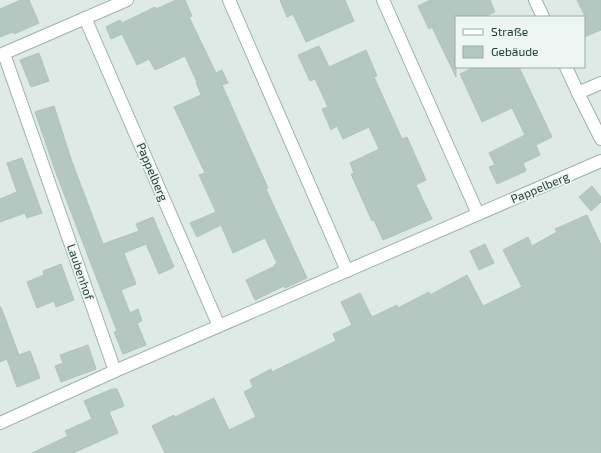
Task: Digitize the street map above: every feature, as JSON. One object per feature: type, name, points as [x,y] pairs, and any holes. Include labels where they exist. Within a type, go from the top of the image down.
[{"type":"street","points":[[2,54],[127,0]]},
{"type":"street","points":[[229,0],[347,271]]},
{"type":"street","points":[[383,0],[478,214]]},
{"type":"street","points":[[535,0],[543,16]]},
{"type":"street","name":"Pappelberg","points":[[85,18],[219,326]]},
{"type":"street","name":"Laubenhof","points":[[2,54],[115,371]]},
{"type":"street","points":[[566,68],[601,139]]},
{"type":"street","points":[[578,93],[601,83]]},
{"type":"street","name":"Pappelberg","points":[[115,371],[601,161]]},
{"type":"street","points":[[0,423],[115,371]]},
{"type":"building","points":[[21,0],[29,0],[39,23],[14,34],[13,32],[0,37],[0,9]]},
{"type":"building","points":[[176,0],[185,0],[192,16],[189,17],[216,73],[222,70],[228,83],[222,85],[268,188],[266,189],[307,278],[285,288],[284,286],[255,300],[246,280],[275,266],[274,265],[277,263],[265,238],[233,253],[221,225],[197,237],[190,223],[216,212],[199,175],[205,173],[174,107],[201,95],[197,82],[185,56],[155,70],[149,59],[137,65],[122,34],[111,39],[106,27],[120,20],[122,23],[155,7],[156,9]]},
{"type":"building","points":[[280,0],[345,0],[354,21],[306,42],[293,14],[287,17]]},
{"type":"building","points":[[430,0],[490,0],[495,12],[486,16],[455,16],[456,77],[432,27],[429,29],[418,6]]},
{"type":"building","points":[[577,0],[601,0],[601,30],[585,37],[584,14]]},
{"type":"building","points":[[319,46],[329,67],[366,50],[377,76],[374,77],[402,139],[407,137],[426,180],[416,185],[432,219],[383,240],[374,220],[372,221],[351,174],[354,173],[350,163],[379,149],[369,127],[343,139],[337,126],[331,130],[322,109],[328,107],[315,79],[310,81],[298,55]]},
{"type":"building","points":[[39,53],[49,81],[31,87],[20,60]]},
{"type":"building","points":[[472,68],[519,68],[552,137],[536,145],[540,155],[523,163],[526,171],[497,184],[489,167],[495,165],[489,153],[525,135],[512,108],[482,122],[460,74]]},
{"type":"building","points":[[54,106],[71,159],[103,244],[139,231],[136,224],[153,217],[174,267],[159,274],[146,244],[124,253],[136,284],[121,290],[130,313],[138,309],[142,321],[137,323],[146,345],[123,354],[114,332],[117,331],[56,173],[35,112]]},
{"type":"building","points":[[22,158],[42,213],[27,218],[25,213],[0,222],[0,199],[17,192],[7,163]]},
{"type":"building","points":[[592,186],[601,197],[601,202],[591,211],[579,197]]},
{"type":"building","points":[[587,215],[601,245],[601,453],[165,453],[152,426],[174,415],[175,417],[214,398],[229,430],[256,417],[244,392],[253,387],[250,380],[271,369],[272,372],[336,341],[333,334],[352,325],[341,302],[360,293],[372,317],[397,305],[398,308],[429,292],[430,295],[467,275],[483,306],[522,287],[503,250],[528,237],[532,246],[557,232],[555,229]]},
{"type":"building","points":[[485,244],[494,263],[479,270],[470,251]]},
{"type":"building","points":[[61,264],[74,300],[56,307],[54,301],[37,308],[27,282],[44,275],[43,271]]},
{"type":"building","points":[[0,307],[19,355],[30,351],[40,378],[17,387],[7,359],[0,362]]},
{"type":"building","points":[[88,345],[96,369],[61,382],[55,366],[63,363],[60,355]]},
{"type":"building","points":[[112,389],[117,389],[124,406],[109,412],[118,433],[73,453],[32,453],[68,436],[65,431],[92,419],[84,401]]}]
